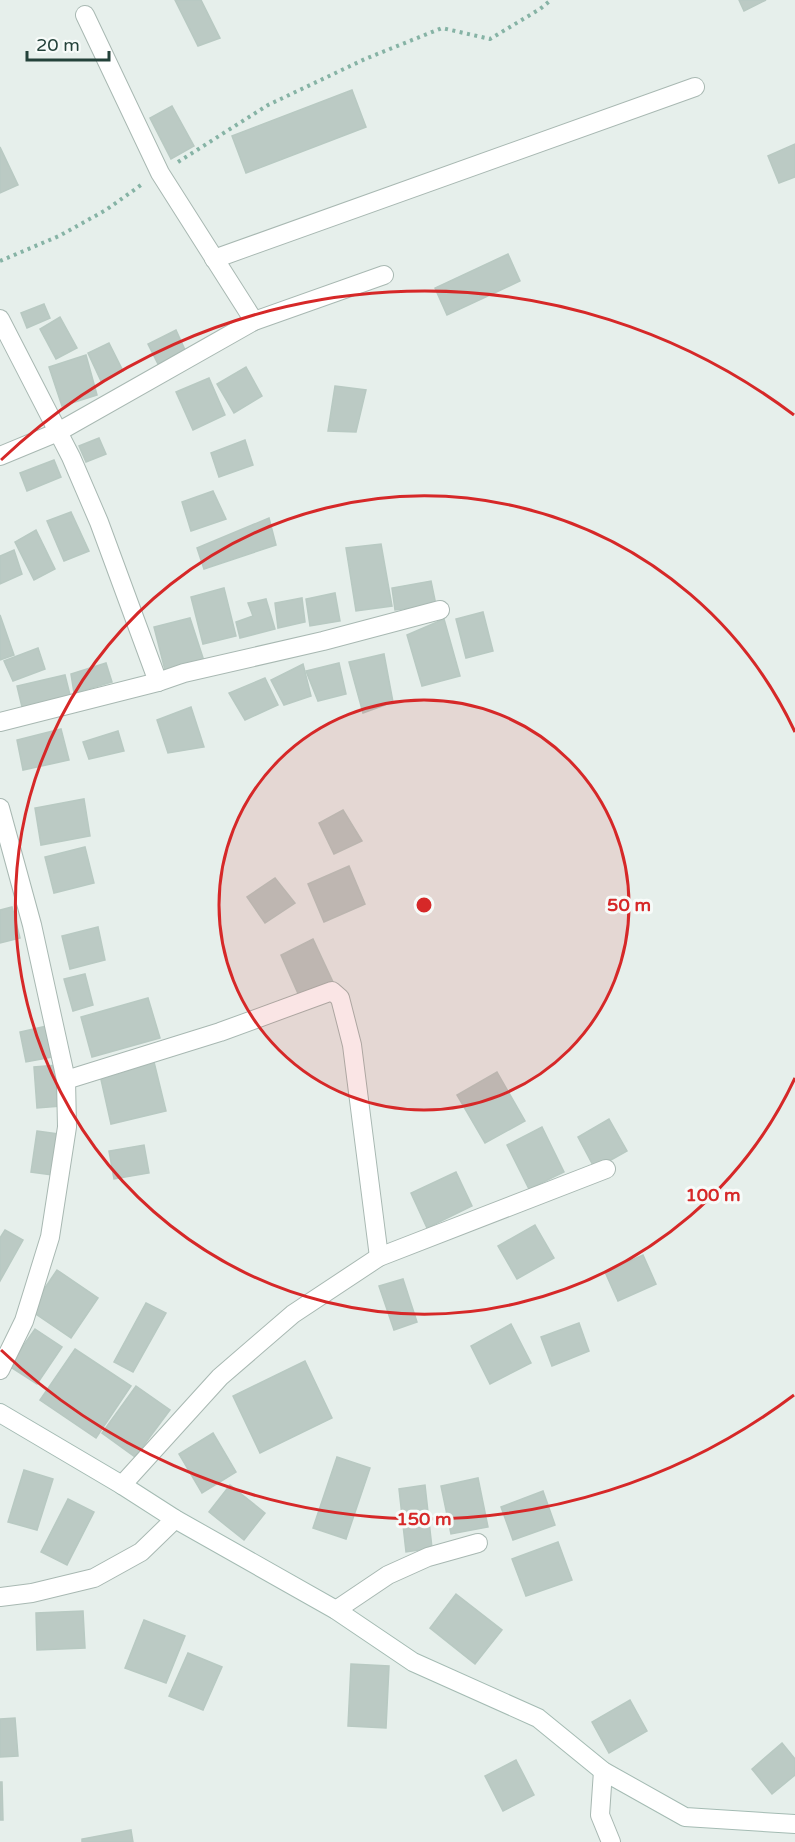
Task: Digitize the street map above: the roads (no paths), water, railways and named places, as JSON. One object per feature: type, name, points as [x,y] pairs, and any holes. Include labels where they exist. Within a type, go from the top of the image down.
[{"type":"street","points":[[85,15],[159,173],[254,321]]},
{"type":"street","points":[[214,259],[695,87]]},
{"type":"street","points":[[0,456],[58,432],[254,321],[384,274]]},
{"type":"street","points":[[0,319],[58,432],[99,522],[158,682]]},
{"type":"street","points":[[0,722],[440,610]]},
{"type":"street","points":[[0,808],[32,925],[66,1080],[67,1127],[50,1237],[24,1321],[0,1370]]},
{"type":"street","points":[[66,1080],[220,1032],[332,991],[340,998],[352,1045],[380,1257]]},
{"type":"street","points":[[122,1485],[220,1377],[293,1314],[380,1257],[606,1169]]},
{"type":"street","points":[[0,1413],[175,1519],[336,1610],[413,1662],[538,1718],[603,1771],[685,1817],[795,1824]]},
{"type":"street","points":[[0,1597],[32,1593],[94,1578],[141,1552],[175,1519]]},
{"type":"street","points":[[336,1610],[388,1575],[428,1557],[478,1543]]},
{"type":"street","points":[[603,1771],[600,1815],[611,1842]]}]
